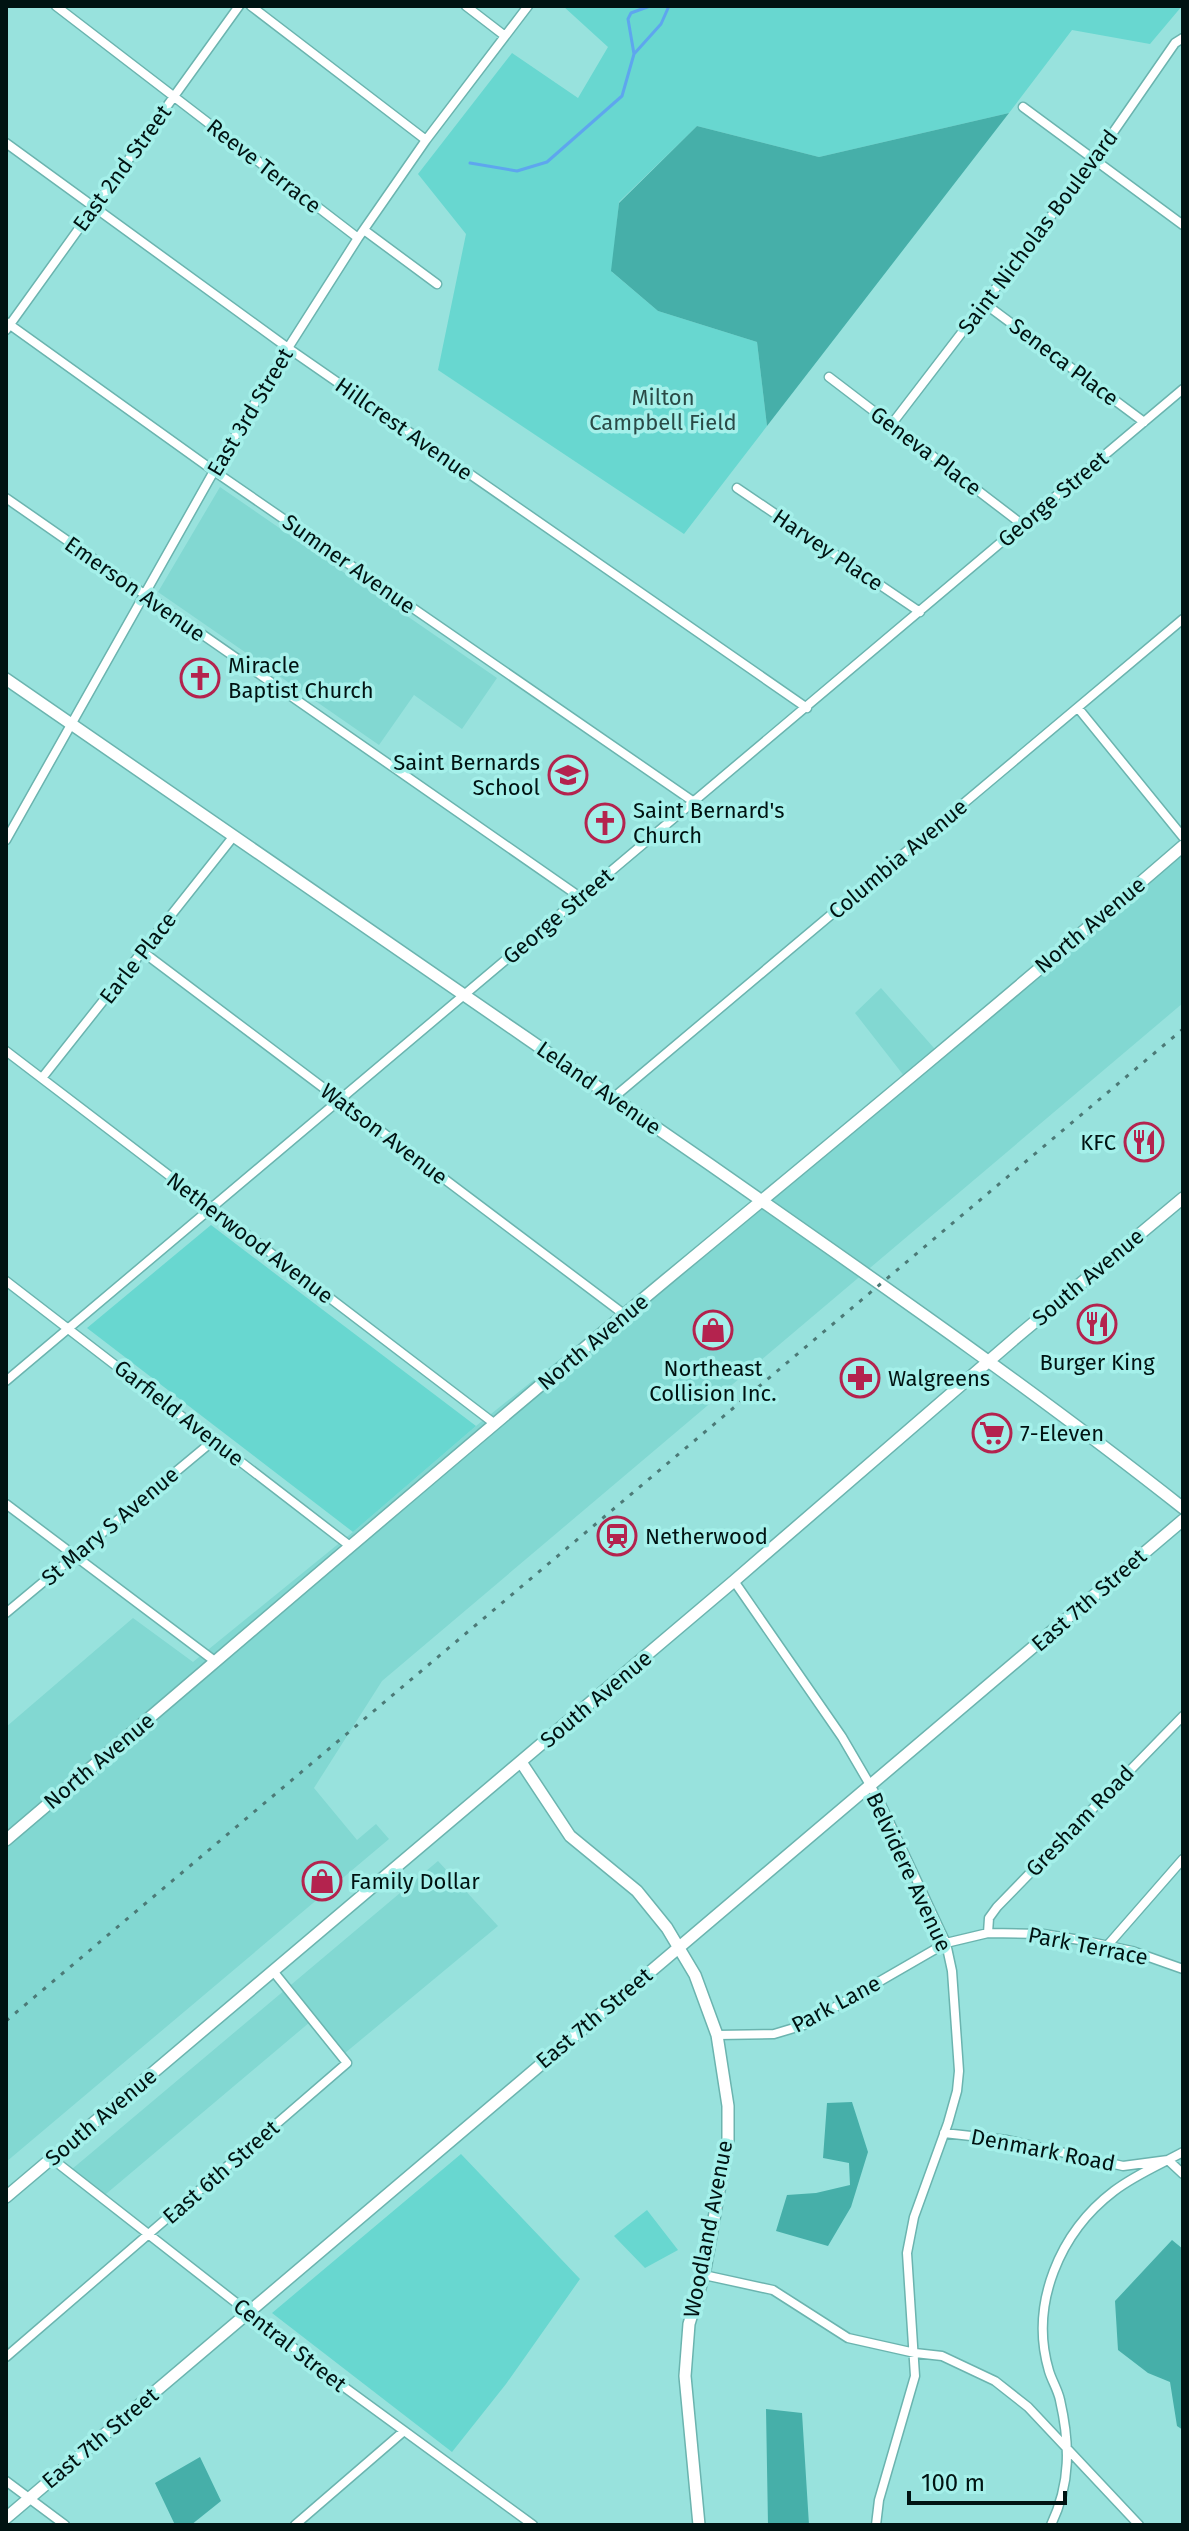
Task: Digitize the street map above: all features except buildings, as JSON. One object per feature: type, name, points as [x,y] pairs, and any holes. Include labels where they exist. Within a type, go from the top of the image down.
[{"type":"street","name":"Reeve Terrace","points":[[56,6],[358,238]]},
{"type":"street","name":"East 2nd Street","points":[[7,325],[239,6]]},
{"type":"street","points":[[251,6],[426,140]]},
{"type":"street","points":[[466,6],[505,36]]},
{"type":"street","name":"East 3rd Street","points":[[6,840],[214,471],[288,348],[358,238],[426,140],[528,6]]},
{"type":"street","name":"Saint Nicholas Boulevard","points":[[891,425],[1094,160],[1175,43],[1183,38]]},
{"type":"street","points":[[1023,107],[1183,225]]},
{"type":"street","name":"Hillcrest Avenue","points":[[6,143],[288,348],[807,708]]},
{"type":"street","points":[[364,230],[437,284]]},
{"type":"street","name":"Seneca Place","points":[[984,303],[1144,422]]},
{"type":"street","name":"Sumner Avenue","points":[[7,325],[694,802]]},
{"type":"street","name":"Geneva Place","points":[[829,377],[1023,525]]},
{"type":"street","name":"George Street","points":[[6,1381],[1183,389]]},
{"type":"street","name":"Harvey Place","points":[[737,488],[920,612]]},
{"type":"street","name":"Emerson Avenue","points":[[6,498],[580,897]]},
{"type":"street","name":"Columbia Avenue","points":[[613,1098],[1183,619]]},
{"type":"street","name":"Leland Avenue","points":[[6,679],[990,1360],[1183,1508]]},
{"type":"street","points":[[1078,708],[1183,837]]},
{"type":"street","name":"Earle Place","points":[[42,1078],[233,837]]},
{"type":"street","name":"North Avenue","points":[[6,1840],[350,1546],[1183,846]]},
{"type":"street","name":"Watson Avenue","points":[[143,952],[625,1315]]},
{"type":"street","name":"Netherwood Avenue","points":[[6,1051],[495,1424]]},
{"type":"street","name":"South Avenue","points":[[6,2197],[1183,1198]]},
{"type":"street","name":"Garfield Avenue","points":[[6,1281],[350,1546]]},
{"type":"street","name":"St Mary S Avenue","points":[[6,1613],[214,1440]]},
{"type":"street","points":[[6,1504],[216,1662]]},
{"type":"street","name":"East 7th Street","points":[[6,2518],[1183,1520]]},
{"type":"street","name":"Belvidere Avenue","points":[[734,1581],[842,1737],[880,1802],[946,1943],[956,2008],[957,2091],[914,2217],[907,2253],[915,2376],[879,2500],[876,2525]]},
{"type":"street","name":"Gresham Road","points":[[988,1933],[989,1918],[997,1907],[1183,1716]]},
{"type":"street","name":"Woodland Avenue","points":[[521,1762],[570,1836],[637,1891],[679,1945],[695,1975],[717,2035],[728,2106],[728,2140],[704,2275],[689,2324],[685,2376],[699,2525]]},
{"type":"street","points":[[1107,1946],[1183,1859]]},
{"type":"street","name":"Park Terrace","points":[[946,1943],[988,1933],[1043,1934],[1132,1951],[1183,1969]]},
{"type":"street","name":"Park Lane","points":[[717,2035],[774,2034],[804,2025],[946,1943]]},
{"type":"street","name":"East 6th Street","points":[[6,2357],[347,2063],[273,1971]]},
{"type":"street","name":"Denmark Road","points":[[944,2133],[1007,2140],[1109,2165],[1134,2166],[1168,2160]]},
{"type":"street","points":[[1051,2525],[1065,2493],[1068,2447],[1060,2397],[1049,2370],[1045,2346],[1045,2310],[1052,2276],[1076,2229],[1100,2202],[1140,2173],[1183,2152]]},
{"type":"street","name":"Central Street","points":[[51,2158],[248,2312],[531,2525]]},
{"type":"street","points":[[1168,2160],[1183,2174]]},
{"type":"street","points":[[704,2275],[773,2290],[848,2338],[942,2356],[995,2381],[1028,2407],[1139,2525]]},
{"type":"street","points":[[295,2525],[404,2431]]},
{"type":"street","points":[[6,2481],[65,2525]]},
{"type":"shaded area","points":[[1009,113],[767,426],[757,342],[658,311],[611,271],[619,203],[697,126],[819,157]]},
{"type":"shaded area","points":[[220,487],[497,678],[462,729],[414,695],[379,745],[158,592]]},
{"type":"shaded area","points":[[1183,854],[1183,1003],[382,1681],[314,1788],[357,1840],[376,1824],[389,1839],[6,2162],[6,1727],[133,1618],[193,1662],[353,1532],[476,1426],[908,1081],[855,1013],[881,988],[941,1056]]},
{"type":"shaded area","points":[[438,1861],[498,1926],[339,2058],[310,2022],[100,2199],[65,2175]]},
{"type":"shaded area","points":[[852,2102],[868,2152],[851,2207],[828,2246],[776,2231],[787,2195],[816,2193],[850,2185],[849,2163],[823,2158],[827,2103]]},
{"type":"shaded area","points":[[1172,2240],[1183,2249],[1183,2430],[1177,2426],[1170,2382],[1148,2373],[1118,2350],[1115,2301]]},
{"type":"shaded area","points":[[766,2409],[802,2413],[809,2525],[768,2525]]},
{"type":"shaded area","points":[[200,2457],[221,2501],[191,2525],[175,2525],[155,2483]]},
{"type":"green space","name":"Milton Campbell Field","points":[[563,6],[1182,6],[1150,44],[1072,30],[1009,113],[819,157],[697,126],[619,202],[612,272],[658,311],[757,342],[767,426],[684,534],[438,370],[466,234],[418,174],[512,53],[578,98],[608,47]]},
{"type":"green space","points":[[211,1225],[476,1426],[353,1532],[87,1328]]},
{"type":"green space","points":[[461,2154],[580,2279],[506,2384],[452,2452],[272,2313]]},
{"type":"green space","points":[[647,2210],[678,2250],[645,2268],[614,2236]]},
{"type":"waterway","points":[[634,54],[628,19],[631,13],[650,6]]},
{"type":"waterway","points":[[470,163],[517,171],[547,162],[622,96],[634,54],[661,24],[669,6]]},
{"type":"railway","points":[[6,2021],[1183,1029]]},
{"type":"place","name":"Miracle Baptist Church","points":[[200,678]]},
{"type":"place","name":"Saint Bernards School","points":[[568,775]]},
{"type":"place","name":"Saint Bernard's Church","points":[[605,823]]},
{"type":"place","name":"KFC","points":[[1144,1142]]},
{"type":"place","name":"Burger King","points":[[1097,1324]]},
{"type":"place","name":"Northeast Collision Inc.","points":[[713,1330]]},
{"type":"place","name":"Walgreens","points":[[860,1378]]},
{"type":"place","name":"7-Eleven","points":[[992,1433]]},
{"type":"place","name":"Netherwood","points":[[617,1536]]},
{"type":"place","name":"Family Dollar","points":[[322,1881]]}]
